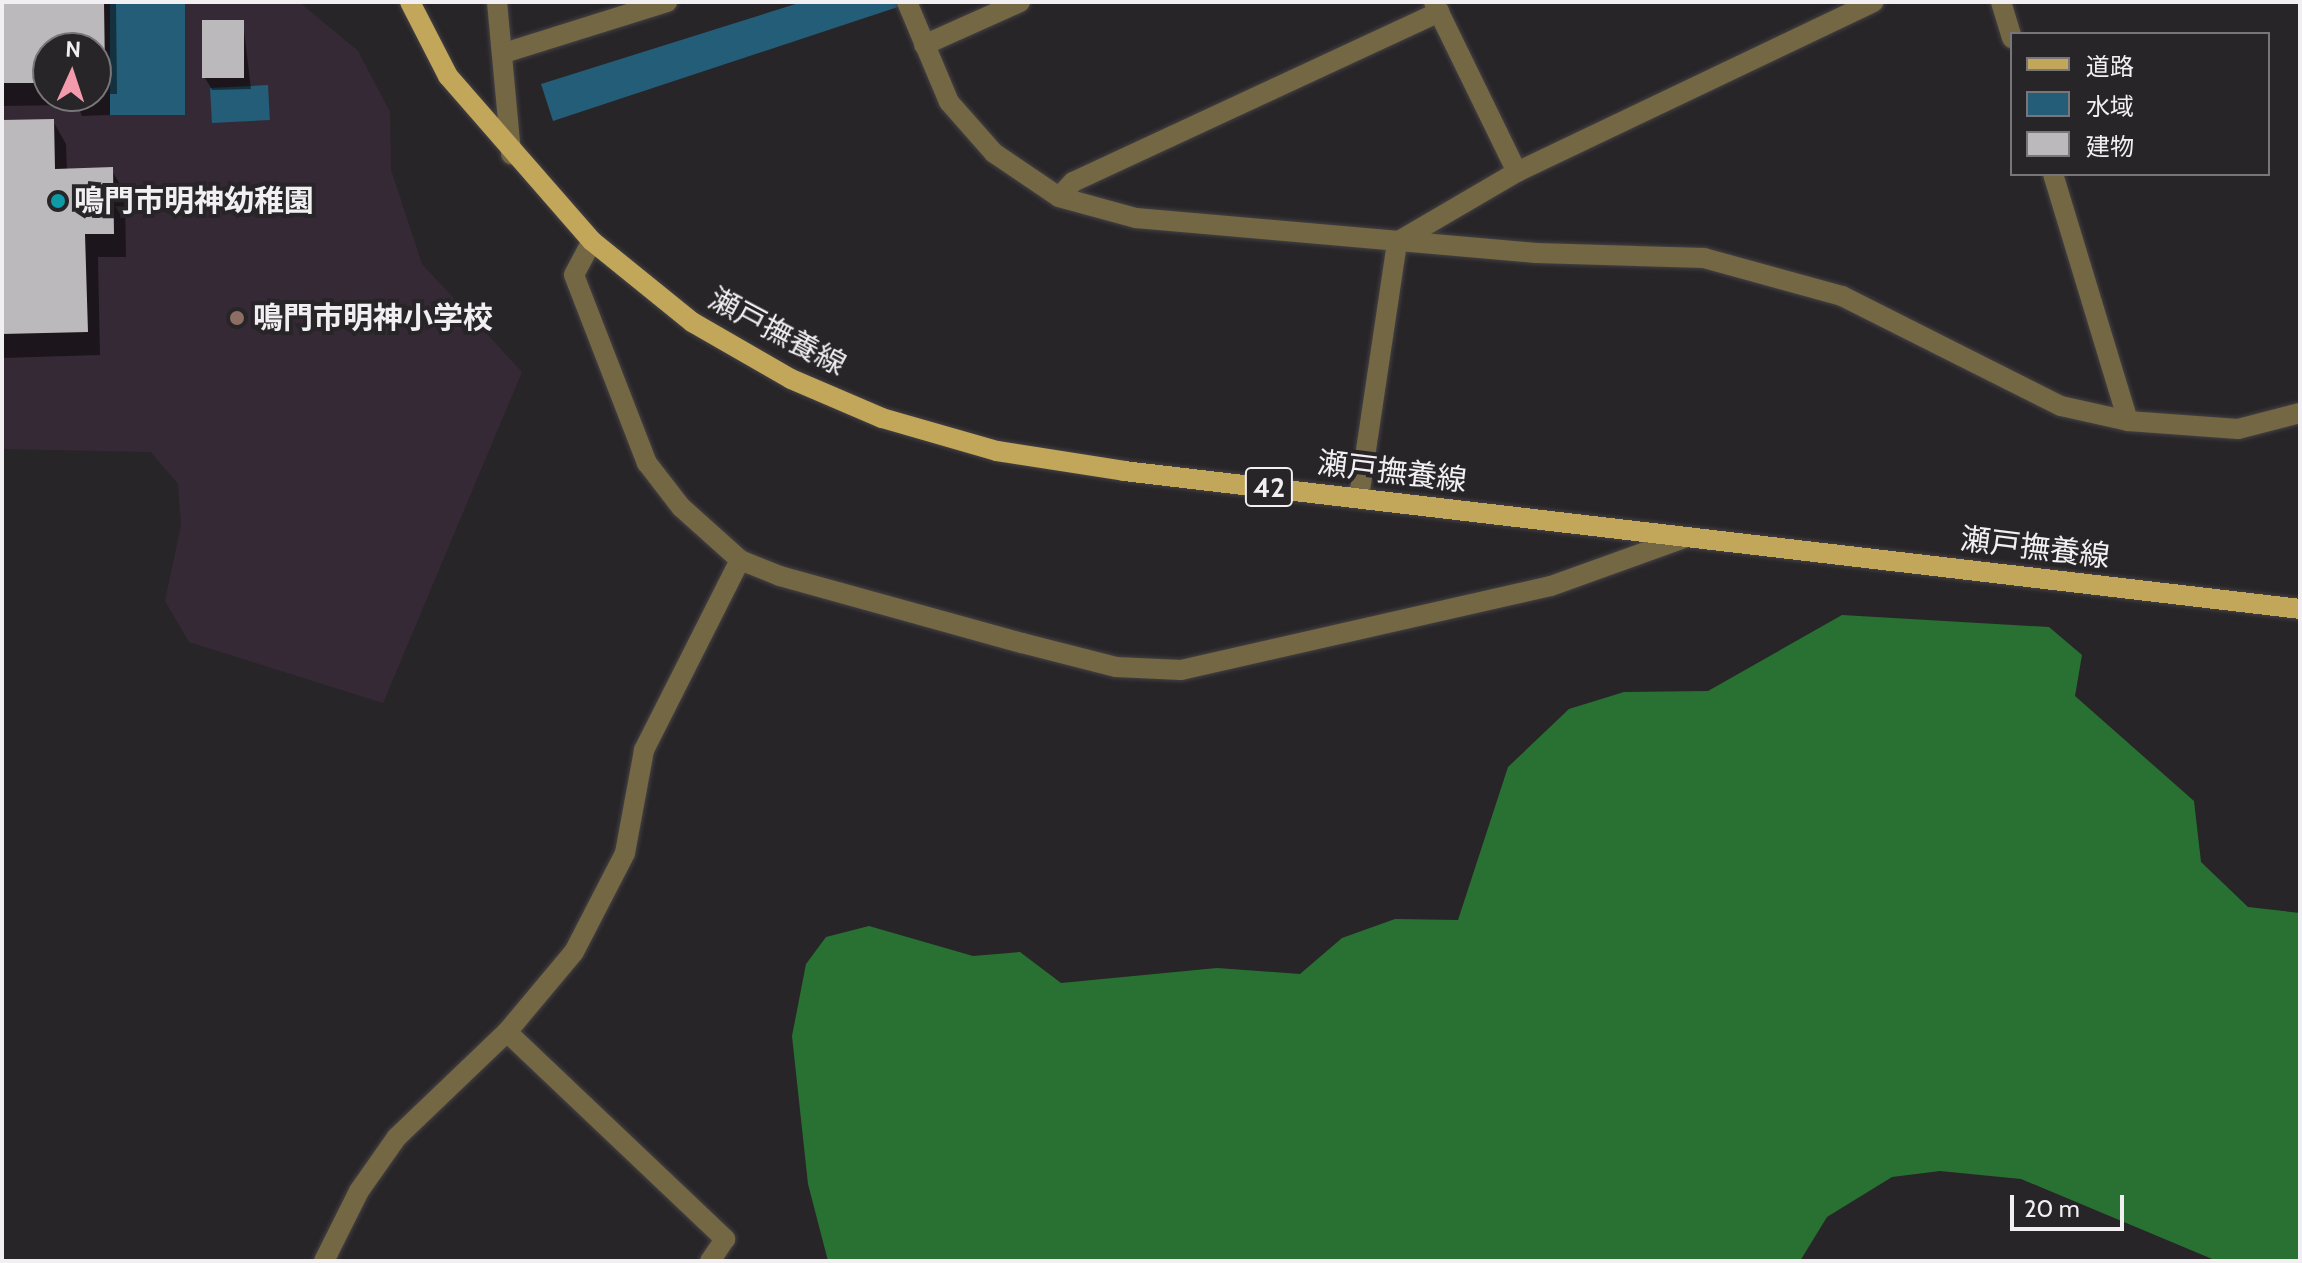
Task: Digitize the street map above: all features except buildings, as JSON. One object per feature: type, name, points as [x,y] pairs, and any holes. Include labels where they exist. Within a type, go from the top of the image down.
[{"type":"main road","name":"瀬戸撫養線","points":[[410,2],[448,76],[511,154],[592,241],[692,322],[791,379],[882,418],[1011,453],[1684,538],[2300,609]]},
{"type":"street","points":[[497,2],[511,154]]},
{"type":"street","points":[[504,53],[667,2]]},
{"type":"street","points":[[924,45],[1020,2]]},
{"type":"street","points":[[1397,242],[1517,172],[1873,2]]},
{"type":"street","points":[[2001,2],[2010,32]]},
{"type":"street","points":[[1059,197],[1073,182],[1437,7],[1517,172]]},
{"type":"street","points":[[910,9],[924,45],[958,112],[994,153],[1059,197],[1136,218],[1397,242],[1704,258],[1842,296],[2061,406],[2128,421],[2238,429],[2300,413]]},
{"type":"street","points":[[2054,176],[2128,421]]},
{"type":"street","points":[[592,241],[574,275],[647,463],[681,507],[740,560],[1116,667],[1181,670],[1551,586],[1684,538]]},
{"type":"street","points":[[1359,497],[1397,242]]},
{"type":"street","points":[[324,1261],[397,1137],[507,1032],[574,952],[612,886],[644,750],[740,560]]},
{"type":"street","points":[[507,1032],[725,1239],[710,1261]]},
{"type":"shaded area","name":"鳴門市明神小学校","points":[[2,2],[299,2],[358,51],[390,112],[391,170],[422,264],[522,372],[383,703],[189,642],[165,601],[181,525],[178,484],[151,452],[2,449]]},
{"type":"green space","points":[[1842,615],[2049,627],[2082,655],[2075,696],[2194,801],[2201,862],[2248,907],[2300,913],[2300,1261],[2217,1261],[2021,1179],[1940,1171],[1892,1177],[1827,1217],[1800,1261],[828,1261],[808,1184],[792,1036],[806,964],[826,937],[869,926],[973,956],[1020,952],[1061,983],[1217,968],[1300,974],[1342,938],[1395,919],[1458,920],[1508,767],[1569,709],[1624,692],[1708,691]]},
{"type":"water","points":[[110,2],[185,2],[185,115],[110,115]]},
{"type":"water","points":[[802,2],[913,2],[553,121],[541,84]]},
{"type":"water","points":[[268,85],[270,120],[212,123],[210,88]]},
{"type":"place","name":"鳴門市明神幼稚園","points":[[58,201]]},
{"type":"place","name":"鳴門市明神小学校","points":[[237,318]]}]
